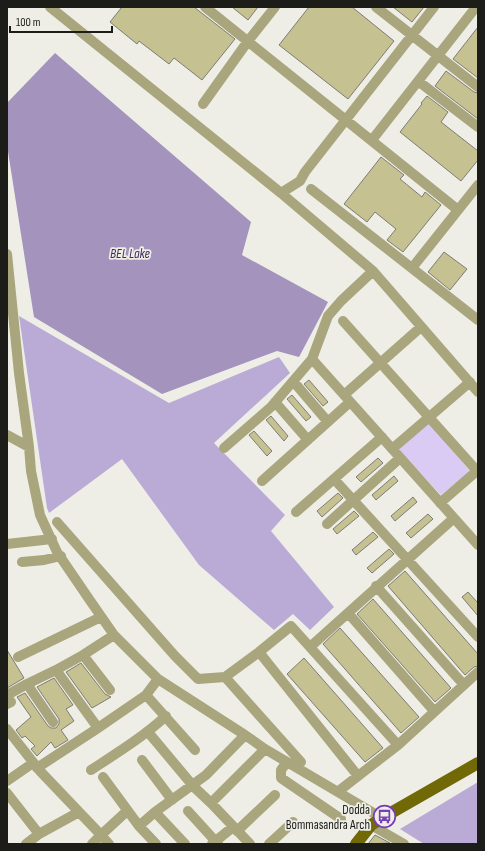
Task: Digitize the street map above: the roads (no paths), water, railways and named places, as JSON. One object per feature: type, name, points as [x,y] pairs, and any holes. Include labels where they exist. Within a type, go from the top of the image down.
[{"type":"main road","points":[[356,844],[372,825],[382,818],[478,762]]},
{"type":"street","points":[[50,7],[281,193],[373,271],[478,392]]},
{"type":"street","points":[[205,7],[458,210]]},
{"type":"street","points":[[203,104],[248,41],[275,7]]},
{"type":"street","points":[[376,7],[478,87]]},
{"type":"street","points":[[281,193],[300,181],[305,172],[434,7]]},
{"type":"street","points":[[372,140],[476,7]]},
{"type":"street","points":[[418,81],[478,126]]},
{"type":"street","points":[[412,268],[478,185]]},
{"type":"street","points":[[310,189],[478,320]]},
{"type":"street","points":[[7,254],[9,296],[29,447],[30,471],[40,515],[61,556],[101,617],[114,635],[158,679],[265,749],[382,818]]},
{"type":"street","points":[[224,448],[275,402],[312,359],[328,316],[341,301],[373,271]]},
{"type":"street","points":[[343,321],[478,471],[440,503]]},
{"type":"street","points":[[262,481],[328,422],[347,398],[380,363],[421,327]]},
{"type":"street","points":[[7,357],[17,355]]},
{"type":"street","points":[[312,359],[478,545]]},
{"type":"street","points":[[293,381],[328,422]]},
{"type":"street","points":[[392,449],[470,382]]},
{"type":"street","points":[[275,402],[308,440]]},
{"type":"street","points":[[7,435],[29,447]]},
{"type":"street","points":[[296,512],[382,437]]},
{"type":"street","points":[[327,524],[400,458]]},
{"type":"street","points":[[334,479],[478,637]]},
{"type":"street","points":[[310,647],[376,586],[454,518]]},
{"type":"street","points":[[57,522],[174,656],[198,679],[225,677],[291,626],[398,745]]},
{"type":"street","points":[[7,544],[52,539]]},
{"type":"street","points":[[22,562],[44,560],[61,556]]},
{"type":"street","points":[[376,586],[464,685]]},
{"type":"street","points":[[348,613],[434,711]]},
{"type":"street","points":[[18,657],[101,617]]},
{"type":"street","points":[[7,704],[11,702],[7,695],[83,655],[114,635]]},
{"type":"street","points":[[259,652],[358,776]]},
{"type":"street","points":[[83,655],[110,690]]},
{"type":"street","points":[[56,670],[98,728]]},
{"type":"street","points":[[340,790],[398,745],[478,672]]},
{"type":"street","points":[[225,677],[301,762]]},
{"type":"street","points":[[7,781],[98,728],[146,695],[158,679]]},
{"type":"street","points":[[27,684],[53,722]]},
{"type":"street","points":[[146,695],[195,750]]},
{"type":"street","points":[[91,770],[148,732],[166,716]]},
{"type":"street","points":[[7,729],[35,765],[109,844]]},
{"type":"street","points":[[148,732],[192,785],[250,844]]},
{"type":"street","points":[[139,826],[155,812],[206,775],[245,735]]},
{"type":"street","points":[[211,803],[265,749]]},
{"type":"street","points":[[142,760],[172,800]]},
{"type":"street","points":[[287,762],[281,770],[281,778],[341,819]]},
{"type":"street","points":[[102,777],[139,826],[156,844]]},
{"type":"street","points":[[7,793],[39,834]]},
{"type":"street","points":[[188,811],[215,843],[235,829],[275,795]]},
{"type":"street","points":[[92,844],[127,811]]},
{"type":"street","points":[[26,844],[39,834],[79,812]]},
{"type":"street","points":[[155,812],[185,844]]},
{"type":"street","points":[[269,844],[293,822]]},
{"type":"street","points":[[372,825],[404,844]]},
{"type":"water","name":"BEL Lake","points":[[55,53],[251,222],[242,255],[328,302],[299,357],[277,351],[162,394],[34,317],[7,145],[7,103]]},
{"type":"place","name":"Dodda Bommasandra Arch","points":[[385,817]]}]
